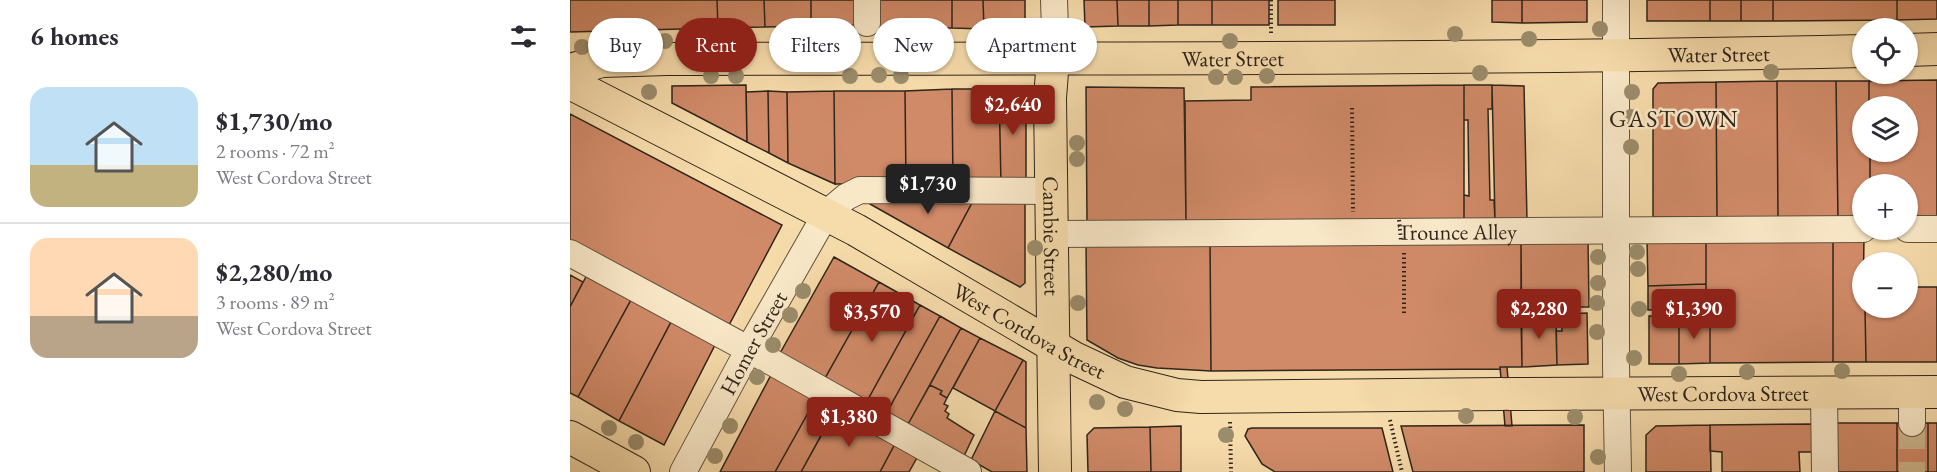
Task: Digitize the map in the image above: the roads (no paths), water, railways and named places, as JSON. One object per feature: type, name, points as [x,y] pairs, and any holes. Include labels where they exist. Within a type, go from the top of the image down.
[{"type":"main road","points":[[1918,50],[1937,49]]},
{"type":"main road","name":"Water Street","points":[[1097,59],[1617,56],[1852,51]]},
{"type":"main road","name":"Water Street","points":[[570,70],[602,61],[966,59]]},
{"type":"main road","name":"Cambie Street","points":[[1052,72],[1056,472]]},
{"type":"main road","name":"West Cordova Street","points":[[570,83],[826,214],[1055,348],[1101,372],[1150,390],[1189,396],[1924,392]]},
{"type":"main road","points":[[570,437],[634,472]]},
{"type":"street","name":"Cambie Street","points":[[1054,0],[1055,18]]},
{"type":"street","points":[[1616,0],[1618,472]]},
{"type":"street","points":[[826,214],[846,197],[860,190],[1052,191]]},
{"type":"street","name":"Homer Street","points":[[684,472],[749,350],[826,214]]},
{"type":"street","name":"Trounce Alley","points":[[1052,234],[1852,229]]},
{"type":"street","points":[[1918,229],[1937,229]]},
{"type":"street","points":[[570,254],[968,472]]},
{"type":"street","points":[[1824,392],[1825,472]]},
{"type":"street","points":[[1912,423],[1924,392]]},
{"type":"tunnel","points":[[1912,423],[1912,472]]},
{"type":"district","name":"GASTOWN","points":[[1674,119]]}]
